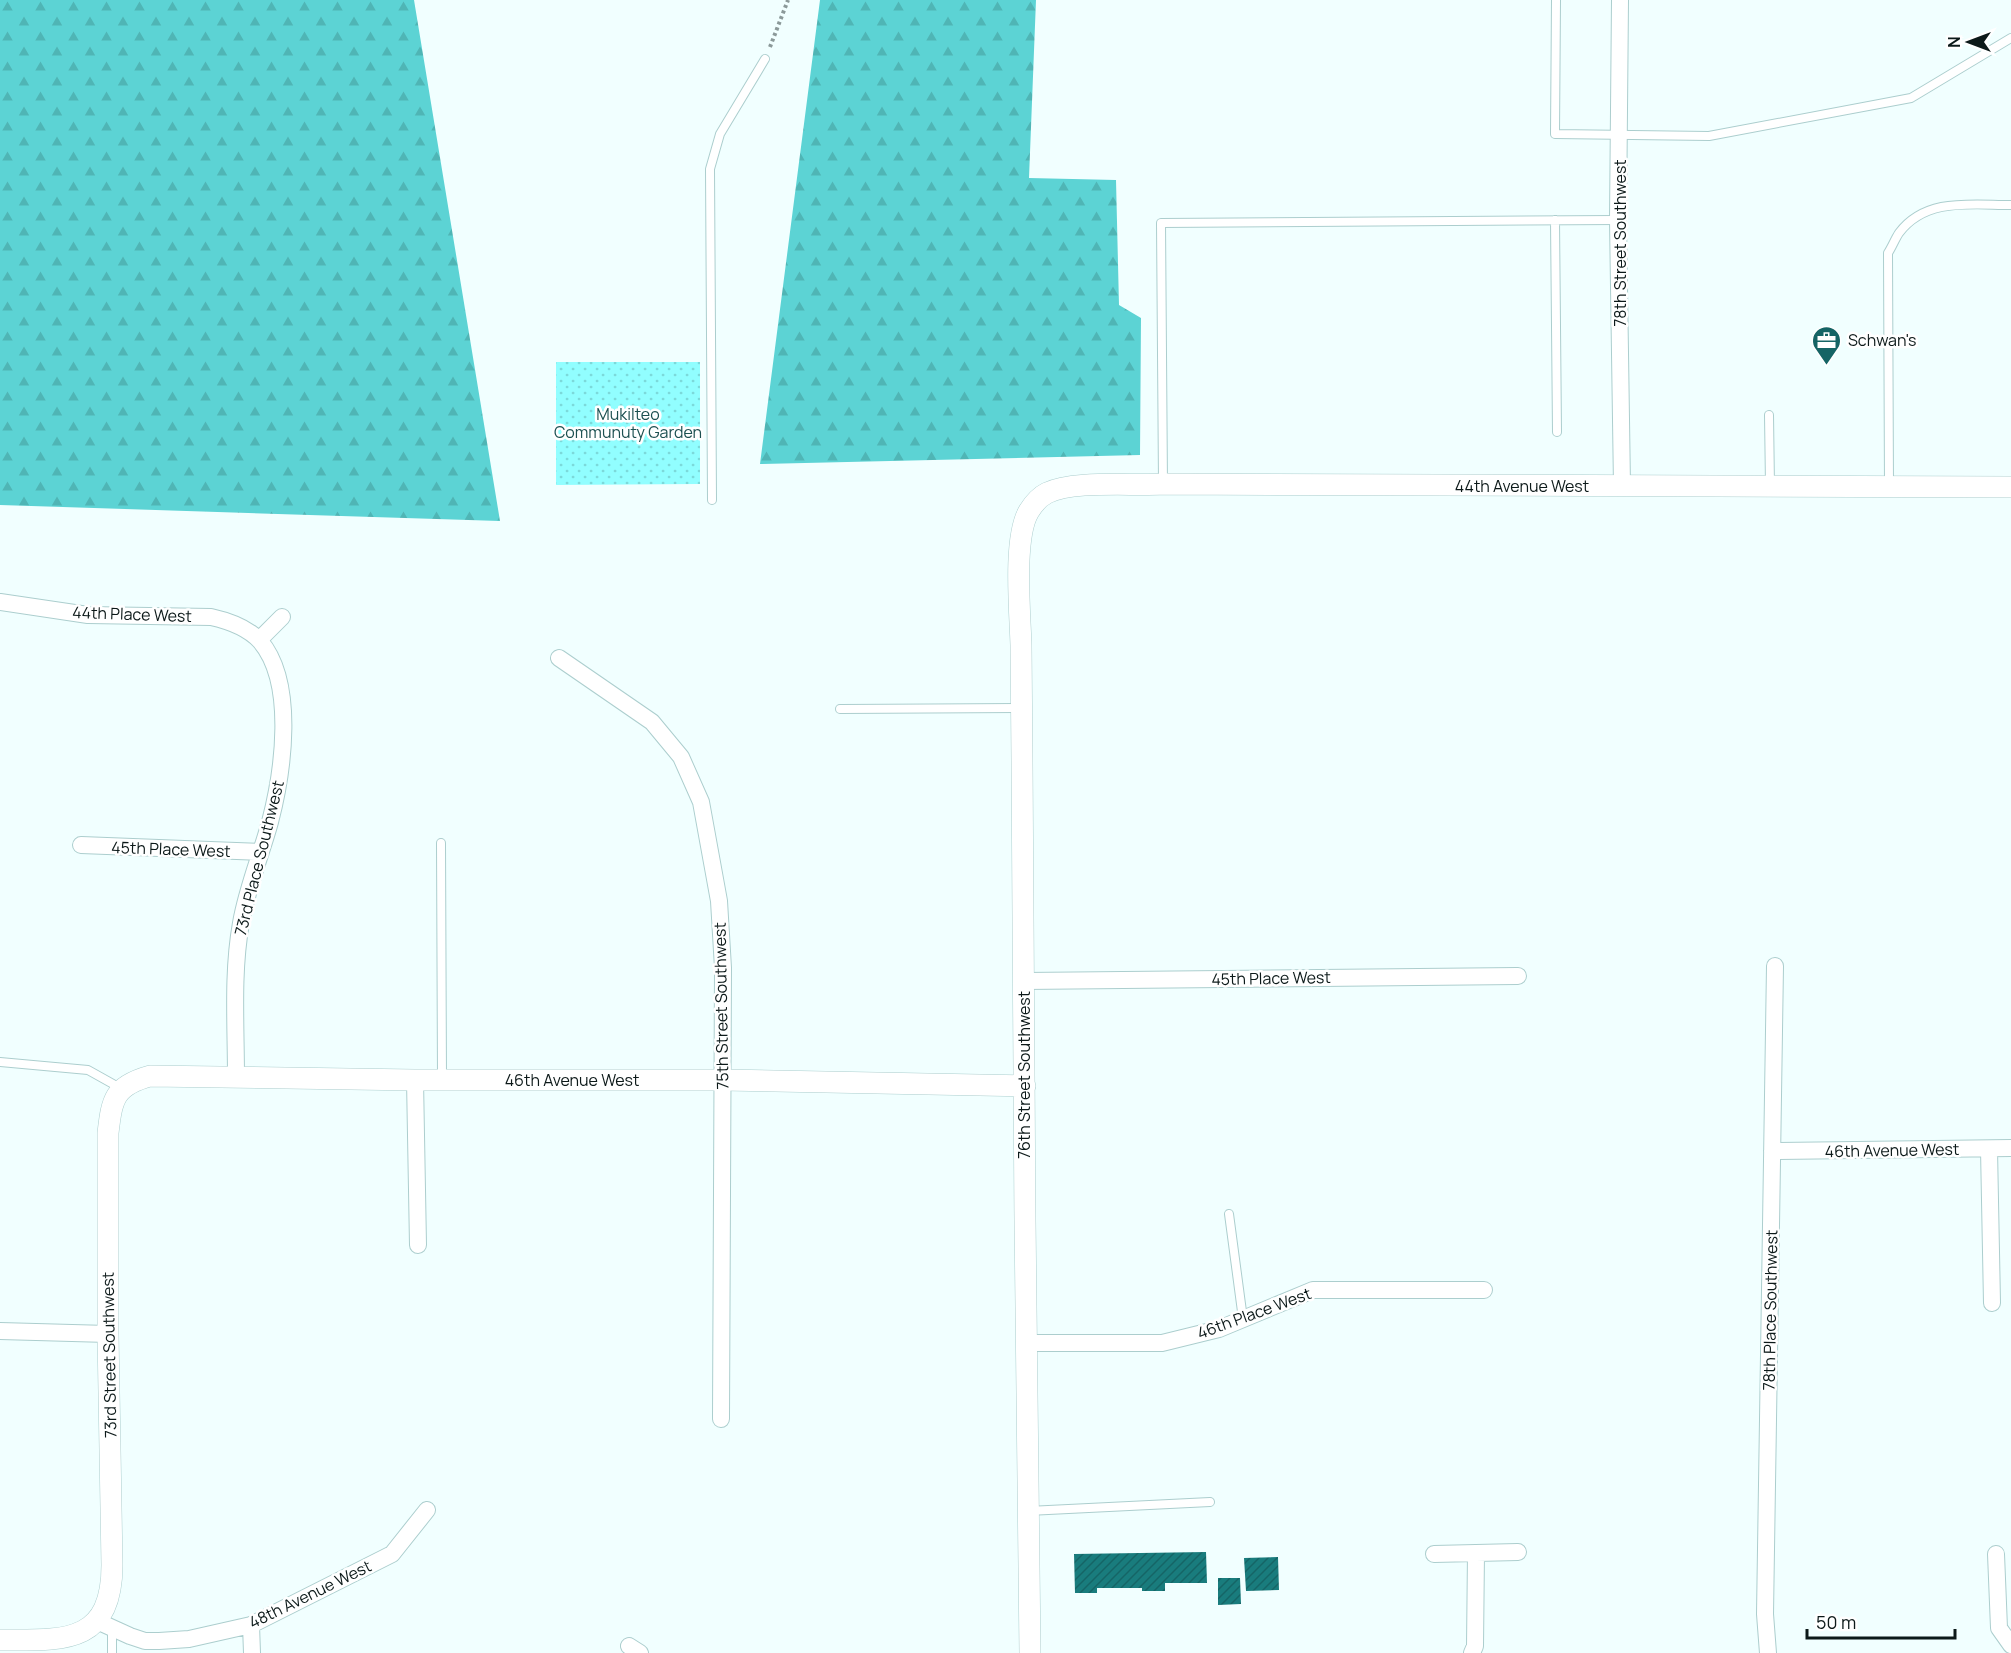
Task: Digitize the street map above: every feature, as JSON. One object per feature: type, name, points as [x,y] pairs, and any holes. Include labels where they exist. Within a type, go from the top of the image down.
[{"type":"street","name":"78th Street Southwest","points":[[1620,0],[1618,220],[1622,486]]},
{"type":"street","name":"44th Avenue West","points":[[1036,501],[1048,492],[1072,486],[1163,484],[2011,487]]},
{"type":"street","name":"76th Street Southwest","points":[[1030,1653],[1025,1343],[1025,1086],[1019,576],[1022,532],[1027,515],[1036,501]]},
{"type":"street","name":"44th Place West","points":[[0,602],[88,615],[212,617],[245,628],[259,640]]},
{"type":"street","points":[[259,640],[282,617]]},
{"type":"street","name":"73rd Place Southwest","points":[[236,1078],[237,948],[241,920],[278,788],[282,755],[281,690],[277,671],[270,655],[259,640]]},
{"type":"street","name":"75th Street Southwest","points":[[559,658],[652,722],[681,757],[701,802],[719,901],[723,968],[721,1419]]},
{"type":"street","name":"45th Place West","points":[[81,845],[261,852]]},
{"type":"street","name":"78th Place Southwest","points":[[1768,1653],[1765,1614],[1775,966]]},
{"type":"street","name":"45th Place West","points":[[1024,981],[1518,976]]},
{"type":"street","name":"46th Avenue West","points":[[122,1089],[135,1080],[150,1076],[414,1080],[723,1080],[1025,1086]]},
{"type":"street","points":[[414,1080],[418,1245]]},
{"type":"street","name":"73rd Street Southwest","points":[[105,1625],[112,1582],[108,1133],[111,1104],[122,1089]]},
{"type":"street","name":"46th Avenue West","points":[[1772,1151],[2011,1148]]},
{"type":"street","points":[[1989,1149],[1992,1303]]},
{"type":"street","name":"46th Place West","points":[[1025,1343],[1162,1343],[1219,1329],[1313,1290],[1484,1290]]},
{"type":"street","points":[[0,1332],[108,1334]]},
{"type":"street","name":"48th Avenue West","points":[[105,1625],[145,1641],[189,1639],[251,1625],[392,1554],[427,1510]]},
{"type":"street","points":[[1434,1554],[1518,1552]]},
{"type":"street","points":[[1472,1653],[1475,1646],[1476,1553]]},
{"type":"street","points":[[1996,1554],[1999,1628],[2011,1645]]},
{"type":"street","points":[[0,1640],[69,1638],[105,1625]]},
{"type":"street","points":[[251,1625],[252,1653]]},
{"type":"lane","points":[[1556,0],[1555,134],[1709,135],[1911,98],[2011,38]]},
{"type":"lane","points":[[712,500],[710,169],[720,134],[765,59]]},
{"type":"lane","points":[[1889,486],[1888,253],[1898,234],[1912,219],[1930,209],[1950,205],[2011,205]]},
{"type":"lane","points":[[1555,220],[1557,432]]},
{"type":"lane","points":[[1163,484],[1161,223],[1618,220]]},
{"type":"lane","points":[[1769,415],[1770,486]]},
{"type":"lane","points":[[840,709],[1022,708]]},
{"type":"lane","points":[[441,843],[442,1080]]},
{"type":"lane","points":[[0,1062],[88,1070],[122,1089]]},
{"type":"lane","points":[[1229,1214],[1243,1319]]},
{"type":"lane","points":[[1028,1511],[1210,1502]]},
{"type":"lane","points":[[105,1625],[112,1653]]},
{"type":"path","points":[[765,59],[788,0]]},
{"type":"green space","points":[[0,0],[414,0],[500,521],[0,505]]},
{"type":"green space","points":[[820,0],[1036,0],[1029,178],[1116,180],[1119,305],[1141,318],[1140,455],[760,464]]},
{"type":"green space","name":"Mukilteo Communuty Garden","points":[[556,362],[700,362],[700,484],[556,485]]},
{"type":"building","points":[[1206,1552],[1207,1583],[1165,1583],[1165,1591],[1142,1591],[1142,1588],[1097,1588],[1097,1593],[1075,1593],[1074,1554]]},
{"type":"building","points":[[1278,1557],[1279,1590],[1246,1591],[1244,1558]]},
{"type":"building","points":[[1218,1578],[1240,1578],[1241,1604],[1218,1605]]},
{"type":"place","name":"Schwan's","points":[[1827,366]]}]
